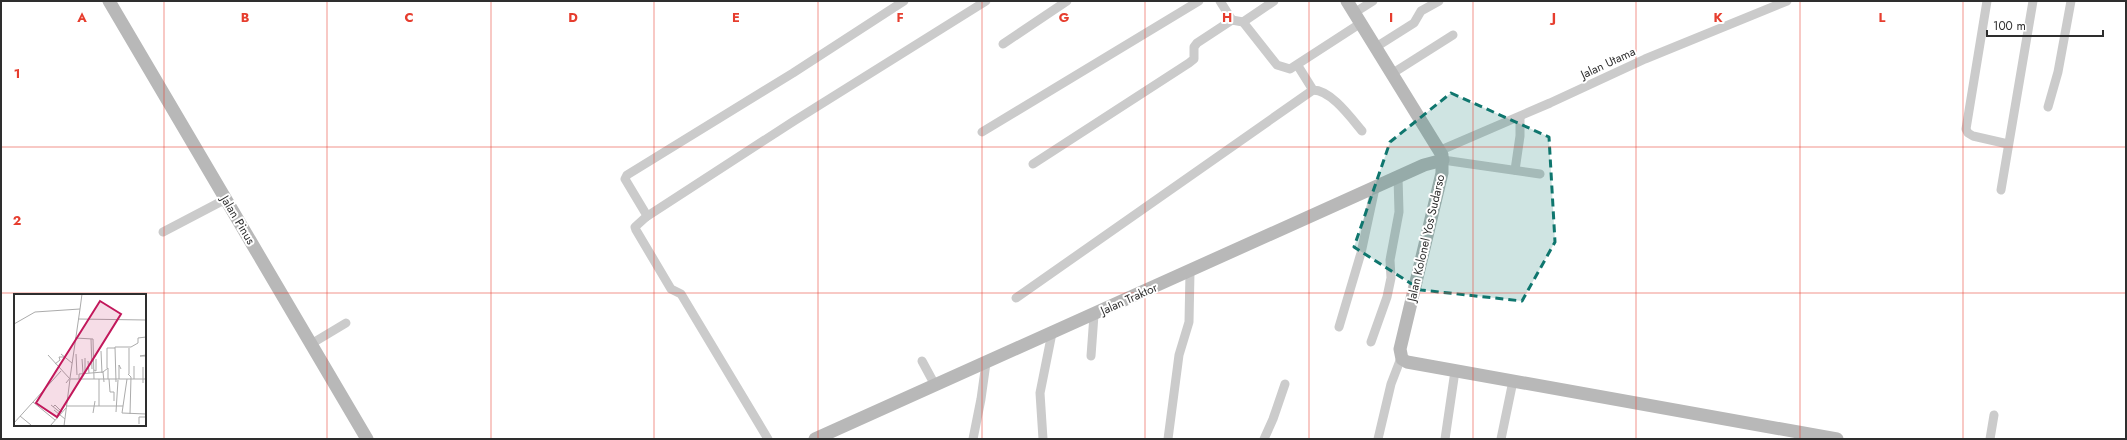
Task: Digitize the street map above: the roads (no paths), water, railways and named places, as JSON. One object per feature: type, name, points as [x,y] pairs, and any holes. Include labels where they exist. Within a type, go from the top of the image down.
[{"type":"street","name":"Jalan Pinus","points":[[109,1],[367,439]]},
{"type":"street","points":[[646,217],[626,181],[627,175],[792,73],[904,1]]},
{"type":"street","points":[[768,439],[681,294],[671,289],[636,230],[637,224],[794,121],[986,1]]},
{"type":"street","points":[[1003,44],[1067,1]]},
{"type":"street","points":[[982,132],[1199,1]]},
{"type":"street","points":[[1220,1],[1232,20]]},
{"type":"street","points":[[1243,22],[1274,1]]},
{"type":"street","points":[[1347,1],[1393,73],[1442,155],[1540,174]]},
{"type":"street","points":[[1034,164],[1189,64],[1194,59],[1194,47],[1197,43],[1232,20],[1243,22],[1277,66],[1290,69],[1298,66],[1357,18],[1373,1]]},
{"type":"street","points":[[1376,47],[1414,23],[1421,11],[1439,1]]},
{"type":"street","name":"Jalan Utama","points":[[1442,155],[1645,59],[1787,1]]},
{"type":"street","points":[[1988,1],[1966,129],[1968,133],[1973,136],[2008,144]]},
{"type":"street","points":[[2001,190],[2033,1]]},
{"type":"street","points":[[2048,107],[2058,72],[2071,1]]},
{"type":"street","points":[[1393,73],[1453,35]]},
{"type":"street","points":[[1298,66],[1313,90]]},
{"type":"street","points":[[1016,298],[1313,90],[1322,91],[1333,99],[1346,111],[1362,132]]},
{"type":"street","points":[[1515,170],[1520,136],[1520,117]]},
{"type":"street","name":"Jalan Traktor","points":[[814,439],[1190,272],[1431,162],[1442,155]]},
{"type":"street","name":"Jalan Kolonel Yos Sudarso","points":[[1401,358],[1400,349],[1442,174],[1442,155]]},
{"type":"street","points":[[1371,342],[1387,296],[1391,278],[1390,260],[1399,212],[1398,177]]},
{"type":"street","points":[[1339,327],[1361,254],[1375,188]]},
{"type":"street","points":[[163,232],[226,199]]},
{"type":"street","points":[[1168,439],[1179,355],[1189,322],[1190,272]]},
{"type":"street","points":[[1091,356],[1094,314]]},
{"type":"street","points":[[311,344],[346,323]]},
{"type":"street","points":[[1043,439],[1040,393],[1052,333]]},
{"type":"street","points":[[1378,439],[1390,384],[1401,358],[1407,362],[1455,371],[1837,439]]},
{"type":"street","points":[[922,361],[935,385]]},
{"type":"street","points":[[973,439],[986,363]]},
{"type":"street","points":[[1445,439],[1455,371]]},
{"type":"street","points":[[1501,439],[1513,381]]},
{"type":"street","points":[[1264,439],[1273,419],[1285,384]]},
{"type":"street","points":[[1990,439],[1994,416]]}]
